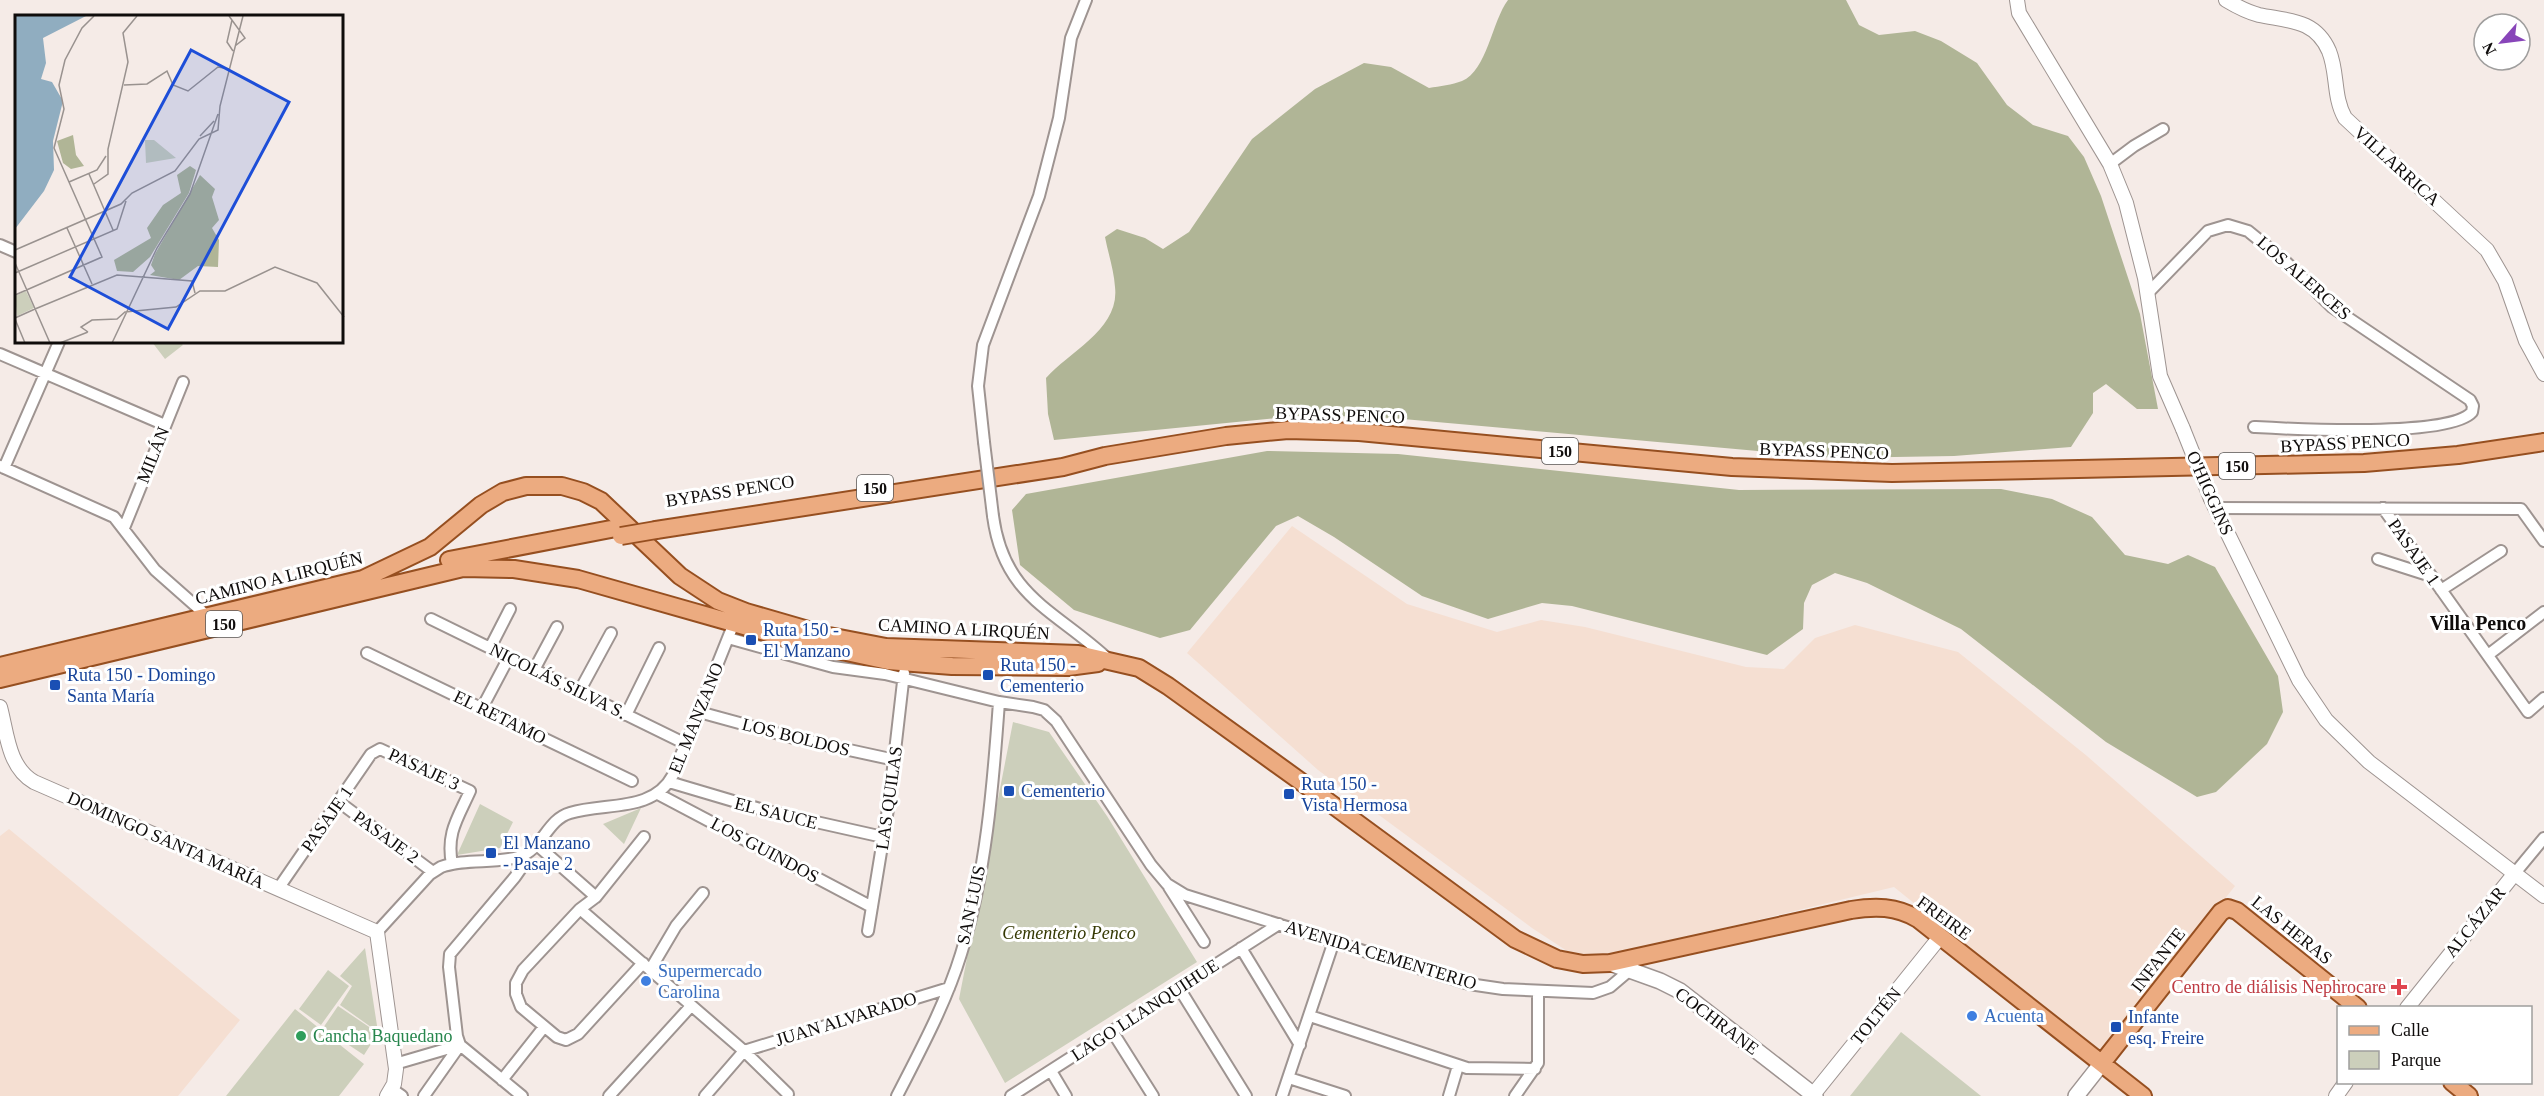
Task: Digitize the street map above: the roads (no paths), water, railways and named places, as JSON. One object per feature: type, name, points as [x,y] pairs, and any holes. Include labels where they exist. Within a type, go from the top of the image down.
[{"type":"main road","name":"BYPASS PENCO","points":[[363,579],[618,532],[1070,458],[1105,456],[1234,435],[1308,430],[1359,432],[1732,467],[1892,473],[2335,464],[2458,455],[2544,442]]},
{"type":"main road","name":"CAMINO A LIRQUÉN","points":[[0,666],[363,579],[430,547],[492,498],[526,486],[550,485],[574,489],[601,501],[686,581],[718,601],[746,612],[829,636],[886,647],[1057,653],[1139,668],[1154,676],[1515,939],[1557,959],[1583,964],[1610,963]]},
{"type":"main road","name":"BYPASS PENCO","points":[[463,568],[618,532]]},
{"type":"main road","name":"CAMINO A LIRQUÉN","points":[[0,679],[463,568],[514,569],[557,574],[731,631],[843,653],[904,671],[1068,667],[1110,661]]},
{"type":"main road","name":"FREIRE","points":[[1610,963],[1873,907],[1894,909],[1910,915],[1940,937],[2143,1096]]},
{"type":"main road","name":"LAS HERAS","points":[[2228,908],[2237,911],[2356,1006]]},
{"type":"main road","name":"INFANTE","points":[[2076,1096],[2221,912],[2228,908]]},
{"type":"main road","name":"COCHRANE","points":[[1610,963],[1660,981],[1689,997],[1814,1096]]},
{"type":"main road","points":[[2453,1084],[2469,1096]]},
{"type":"street","points":[[1086,0],[1071,38],[1059,118],[1039,196],[983,345],[978,386],[993,516],[1001,552],[1021,586],[1046,611],[1084,638],[1110,661]]},
{"type":"street","name":"O'HIGGINS","points":[[2017,0],[2019,13],[2110,164],[2126,203],[2147,294],[2160,375],[2213,504],[2299,680],[2326,720],[2369,762],[2544,896]]},
{"type":"street","name":"VILLARRICA","points":[[2226,0],[2252,12],[2304,23],[2322,39],[2330,53],[2337,95],[2345,118],[2487,250],[2505,281],[2526,341],[2544,374]]},
{"type":"street","points":[[2110,164],[2163,129]]},
{"type":"street","name":"LOS ALERCES","points":[[2147,294],[2208,231],[2228,225],[2242,228],[2285,261],[2332,307],[2467,398],[2472,402],[2473,409],[2467,417],[2430,426],[2333,429],[2254,427]]},
{"type":"street","points":[[0,245],[15,252]]},
{"type":"street","points":[[58,344],[2,467],[107,513],[124,528],[155,570],[207,616]]},
{"type":"street","points":[[0,354],[165,425]]},
{"type":"street","name":"MILÁN","points":[[124,528],[183,382]]},
{"type":"street","points":[[2213,504],[2522,508],[2544,541]]},
{"type":"street","name":"PASAJE 1","points":[[2383,508],[2528,712],[2544,698]]},
{"type":"street","points":[[2441,590],[2501,551]]},
{"type":"street","points":[[2378,559],[2431,576]]},
{"type":"street","points":[[490,648],[510,609]]},
{"type":"street","points":[[2488,655],[2544,612]]},
{"type":"street","name":"NICOLÁS SILVA S.","points":[[431,620],[686,744]]},
{"type":"street","points":[[534,670],[557,627]]},
{"type":"street","name":"EL MANZANO","points":[[658,794],[669,782],[731,631]]},
{"type":"street","points":[[579,692],[611,633]]},
{"type":"street","points":[[626,715],[659,648]]},
{"type":"street","name":"EL RETAMO","points":[[368,653],[632,781]]},
{"type":"street","points":[[482,708],[509,657]]},
{"type":"street","name":"AVENIDA CEMENTERIO","points":[[904,671],[999,702],[1039,708],[1053,717],[1204,942]]},
{"type":"street","name":"LAS QUILAS","points":[[868,931],[895,760],[904,671]]},
{"type":"street","name":"SAN LUIS","points":[[897,1096],[949,988],[961,954],[974,897],[994,769],[999,702]]},
{"type":"street","name":"DOMINGO SANTA MARÍA","points":[[0,706],[13,758],[28,779],[376,932]]},
{"type":"street","name":"LOS BOLDOS","points":[[699,712],[794,738],[895,760]]},
{"type":"street","name":"PASAJE 1","points":[[278,889],[376,749]]},
{"type":"street","name":"PASAJE 3","points":[[376,749],[384,750],[470,791],[450,836],[449,849],[452,864]]},
{"type":"street","name":"EL SAUCE","points":[[669,782],[767,811],[884,837]]},
{"type":"street","points":[[393,1094],[395,1064],[376,932],[433,872],[452,864],[514,858],[525,854],[537,845],[555,821],[565,814],[644,800],[658,794]]},
{"type":"street","name":"LOS GUINDOS","points":[[658,794],[872,907]]},
{"type":"street","name":"PASAJE 2","points":[[339,802],[433,872]]},
{"type":"street","points":[[644,837],[596,897],[580,909],[523,970],[516,983],[519,1003],[544,1027],[561,1039],[575,1037],[646,967],[678,922],[703,893]]},
{"type":"street","name":"ALCÁZAR","points":[[2409,1006],[2544,838]]},
{"type":"street","points":[[537,845],[596,897]]},
{"type":"street","points":[[522,1096],[460,1046],[449,967],[450,954],[519,872],[525,854]]},
{"type":"street","name":"AVENIDA CEMENTERIO","points":[[1167,884],[1185,895],[1469,984],[1492,988],[1584,993],[1601,991],[1610,987],[1630,970]]},
{"type":"street","points":[[580,909],[744,1051],[788,1094]]},
{"type":"street","name":"LAGO LLANQUIHUE","points":[[1011,1096],[1279,924]]},
{"type":"street","name":"TOLTÉN","points":[[1814,1096],[1940,937]]},
{"type":"street","points":[[1282,1096],[1334,941]]},
{"type":"street","points":[[1241,948],[1300,1045]]},
{"type":"street","name":"JUAN ALVARADO","points":[[744,1051],[949,988]]},
{"type":"street","points":[[1179,988],[1245,1096]]},
{"type":"street","points":[[1515,1096],[1535,1069],[1539,1056],[1538,991]]},
{"type":"street","points":[[609,1096],[691,1006]]},
{"type":"street","points":[[1310,1016],[1473,1069],[1535,1069]]},
{"type":"street","points":[[502,1080],[544,1027]]},
{"type":"street","points":[[1112,1032],[1153,1096]]},
{"type":"street","points":[[395,1064],[460,1046]]},
{"type":"street","points":[[424,1096],[460,1046]]},
{"type":"street","points":[[705,1096],[744,1051]]},
{"type":"street","points":[[1449,1096],[1458,1065]]},
{"type":"street","points":[[1050,1071],[1066,1096]]},
{"type":"street","points":[[1289,1078],[1345,1096]]},
{"type":"street","points":[[2336,1096],[2345,1084]]},
{"type":"place","name":"Ruta 150 - El Manzano","points":[[751,640]]},
{"type":"place","name":"Ruta 150 - Cementerio","points":[[988,675]]},
{"type":"place","name":"Ruta 150 - Domingo Santa María","points":[[55,685]]},
{"type":"place","name":"Cementerio","points":[[1009,791]]},
{"type":"place","name":"Ruta 150 - Vista Hermosa","points":[[1289,794]]},
{"type":"place","name":"El Manzano - Pasaje 2","points":[[491,853]]},
{"type":"place","name":"Supermercado Carolina","points":[[646,981]]},
{"type":"place","name":"Centro de diálisis Nephrocare","points":[[2399,987]]},
{"type":"place","name":"Acuenta","points":[[1972,1016]]},
{"type":"place","name":"Infante esq. Freire","points":[[2116,1027]]},
{"type":"place","name":"Cancha Baquedano","points":[[301,1036]]},
{"type":"district","name":"Villa Penco","points":[[2478,623]]},
{"type":"park label","name":"Cementerio Penco","points":[[1069,933]]}]
